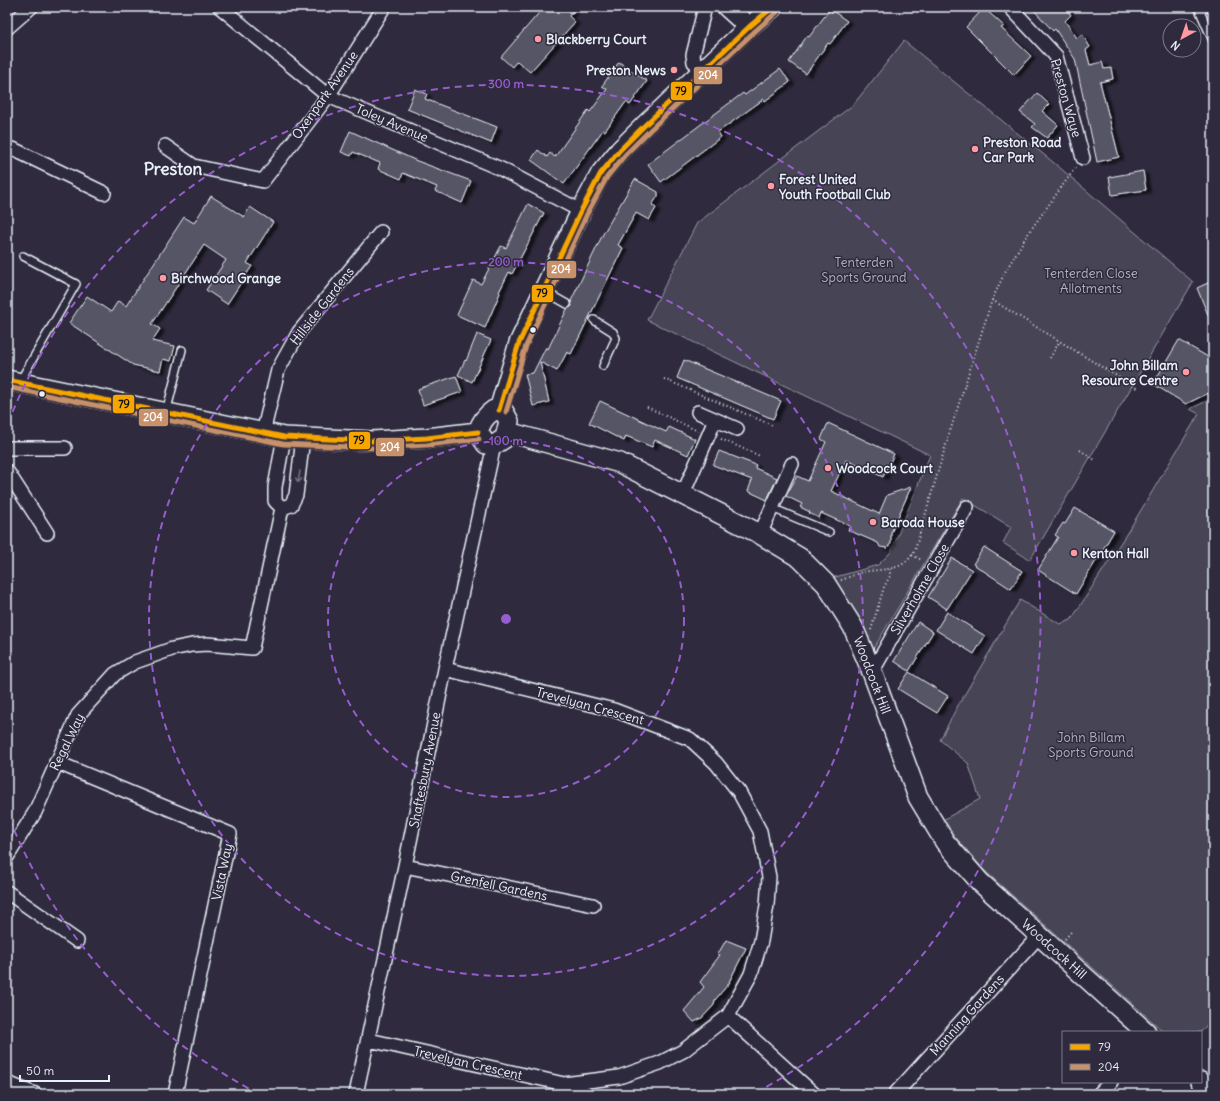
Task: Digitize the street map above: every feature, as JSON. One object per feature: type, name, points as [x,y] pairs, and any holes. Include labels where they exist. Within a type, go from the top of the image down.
[{"type":"street","points":[[7,28],[31,7]]},
{"type":"street","name":"Toley Avenue","points":[[220,7],[328,96],[502,169],[581,211]]},
{"type":"street","name":"Oxenpark Avenue","points":[[165,146],[194,166],[263,181],[328,96],[384,7]]},
{"type":"street","points":[[704,71],[694,62],[693,55],[705,8],[720,7]]},
{"type":"street","points":[[727,7],[749,27]]},
{"type":"street","points":[[499,410],[519,343],[542,290],[601,173],[620,150],[749,27],[773,7]]},
{"type":"street","name":"Preston Waye","points":[[1010,7],[1056,56],[1083,158]]},
{"type":"street","points":[[7,151],[13,149],[104,193]]},
{"type":"street","name":"Hillside Gardens","points":[[263,433],[278,370],[299,332],[381,232]]},
{"type":"street","points":[[13,381],[263,433],[284,436],[372,441],[427,438],[478,432]]},
{"type":"street","points":[[494,410],[504,412],[509,421],[508,432],[502,441],[494,446],[486,444],[478,432],[481,423],[487,415],[494,410]]},
{"type":"street","points":[[698,412],[737,429]]},
{"type":"street","points":[[683,494],[715,420]]},
{"type":"street","name":"Woodcock Hill","points":[[508,432],[620,463],[760,534],[800,558],[826,584],[862,647],[918,797],[945,842],[980,882],[1145,1031]]},
{"type":"street","points":[[284,436],[275,487],[275,501],[282,508],[291,505],[296,495],[303,438]]},
{"type":"street","name":"Shaftesbury Avenue","points":[[356,1094],[369,1040],[445,668],[494,446]]},
{"type":"street","points":[[7,448],[66,448]]},
{"type":"street","points":[[760,534],[792,464]]},
{"type":"street","points":[[7,471],[47,533]]},
{"type":"street","name":"Silverholme Close","points":[[872,672],[967,507]]},
{"type":"street","name":"Regal Way","points":[[7,857],[35,812],[78,714],[115,674],[135,662],[185,646],[207,644],[252,648],[282,508]]},
{"type":"street","name":"Trevelyan Crescent","points":[[369,1040],[564,1089],[619,1077],[660,1063],[683,1051],[728,1016],[751,974],[761,941],[768,905],[769,876],[760,831],[735,786],[716,763],[690,739],[655,724],[614,710],[445,668]]},
{"type":"street","name":"Vista Way","points":[[56,762],[230,834],[175,1094]]},
{"type":"street","name":"Grenfell Gardens","points":[[405,866],[593,905]]},
{"type":"street","points":[[7,892],[77,941]]},
{"type":"street","name":"Manning Gardens","points":[[895,1094],[1039,936]]},
{"type":"street","points":[[728,1016],[814,1094]]},
{"type":"street","points":[[1099,1094],[1110,1083]]},
{"type":"street","points":[[1202,1083],[1213,1093]]},
{"type":"street","points":[[9,1087],[35,1094]]},
{"type":"lane","points":[[1208,7],[1199,9],[1213,41]]},
{"type":"lane","points":[[13,381],[76,284],[23,256]]},
{"type":"lane","points":[[542,290],[567,304]]},
{"type":"lane","points":[[594,320],[613,332],[616,338],[603,366]]},
{"type":"lane","points":[[166,413],[182,350]]},
{"type":"lane","points":[[772,508],[829,532]]},
{"type":"path","points":[[826,584],[860,573],[890,569],[905,564],[910,560],[915,550],[947,441],[992,300],[1005,272],[1027,235],[1083,158]]},
{"type":"path","points":[[992,300],[1138,389]]},
{"type":"path","points":[[1050,358],[1060,341]]},
{"type":"path","points":[[664,379],[774,426]]},
{"type":"path","points":[[647,407],[703,433]]},
{"type":"path","points":[[715,437],[760,456]]},
{"type":"path","points":[[1080,450],[1095,460]]},
{"type":"path","points":[[862,647],[870,637],[884,587],[890,576],[890,569]]},
{"type":"green space","name":"Tenterden Sports Ground","points":[[904,41],[1059,167],[1193,282],[1030,560],[1003,543],[1011,527],[963,498],[871,653],[832,578],[878,565],[891,552],[930,455],[647,320],[697,223],[853,105]]},
{"type":"green space","name":"John Billam Sports Ground","points":[[1213,398],[1213,1017],[1202,1031],[1163,1031],[984,870],[941,821],[980,799],[968,763],[940,740],[956,709],[1020,600],[1060,624],[1071,620],[1132,525],[1199,414],[1190,409]]},
{"type":"building","name":"Blackberry Court","points":[[544,7],[577,7],[569,16],[575,22],[530,72],[517,61],[512,67],[501,57]]},
{"type":"building","points":[[1031,7],[1064,7],[1071,15],[1065,21],[1077,38],[1082,34],[1090,47],[1086,50],[1090,65],[1102,62],[1104,69],[1111,68],[1113,79],[1100,82],[1119,157],[1097,162],[1075,59],[1055,29],[1053,31]]},
{"type":"building","points":[[984,8],[1004,26],[1001,28],[1031,56],[1014,75],[966,27]]},
{"type":"building","points":[[830,9],[847,21],[830,44],[828,43],[806,74],[789,62],[807,36],[809,37]]},
{"type":"building","points":[[619,62],[647,81],[630,105],[626,102],[605,131],[603,130],[564,184],[531,160],[538,150],[547,157],[550,153],[555,157],[588,110],[590,112],[607,89],[602,86]]},
{"type":"building","points":[[780,69],[790,82],[765,101],[764,99],[718,132],[721,137],[661,182],[648,164],[743,93],[745,95]]},
{"type":"building","points":[[415,89],[427,94],[425,99],[497,127],[491,143],[407,109]]},
{"type":"building","points":[[1037,93],[1049,104],[1042,111],[1058,125],[1047,138],[1032,127],[1035,124],[1020,112]]},
{"type":"building","points":[[350,131],[417,161],[471,181],[462,203],[435,191],[437,187],[403,173],[401,179],[378,169],[380,163],[353,152],[351,156],[341,152]]},
{"type":"building","points":[[1143,171],[1146,190],[1112,195],[1109,177]]},
{"type":"building","points":[[635,179],[658,192],[658,196],[652,205],[656,208],[649,220],[636,213],[618,245],[623,248],[571,354],[567,352],[557,371],[540,362],[549,402],[533,406],[525,374],[533,373],[546,347],[548,349],[567,309],[572,306],[571,301],[603,234]]},
{"type":"building","name":"Birchwood Grange","points":[[211,196],[244,217],[250,207],[273,222],[247,263],[252,266],[227,304],[206,290],[226,260],[204,245],[152,324],[160,329],[152,341],[175,346],[171,361],[163,359],[160,371],[133,365],[69,323],[87,296],[111,312],[118,301],[126,306],[184,217],[194,223]]},
{"type":"building","points":[[528,204],[544,213],[512,274],[509,272],[499,292],[500,293],[485,328],[457,315],[473,280],[481,284],[501,246],[506,248]]},
{"type":"building","points":[[1210,282],[1213,289],[1213,327],[1197,288]]},
{"type":"building","points":[[477,334],[491,340],[472,382],[458,375],[465,360],[466,361]]},
{"type":"building","name":"John Billam Resource Centre","points":[[1179,340],[1213,360],[1213,391],[1186,404],[1153,384]]},
{"type":"building","points":[[684,360],[781,401],[773,419],[677,378]]},
{"type":"building","points":[[456,376],[462,392],[423,405],[418,389]]},
{"type":"building","points":[[600,401],[666,432],[669,427],[695,439],[688,455],[655,440],[652,447],[626,436],[624,441],[589,423]]},
{"type":"building","name":"Woodcock Court","points":[[828,423],[894,454],[883,477],[846,460],[831,491],[879,514],[887,495],[911,487],[891,533],[891,543],[887,548],[880,547],[878,543],[848,530],[850,526],[821,513],[819,518],[809,513],[810,512],[800,507],[802,504],[786,496],[797,476],[808,481],[826,442],[821,439]]},
{"type":"building","points":[[719,451],[756,465],[755,468],[777,478],[767,500],[748,491],[752,480],[713,465]]},
{"type":"building","name":"Kenton Hall","points":[[1075,508],[1114,531],[1076,594],[1038,570],[1058,537],[1055,535],[1063,523],[1065,524]]},
{"type":"building","points":[[984,547],[1022,571],[1011,589],[973,564]]},
{"type":"building","points":[[952,558],[972,570],[947,609],[928,597]]},
{"type":"building","points":[[947,612],[985,636],[974,654],[936,630]]},
{"type":"building","points":[[918,622],[933,632],[909,671],[894,661]]},
{"type":"building","points":[[909,672],[948,696],[937,713],[898,689]]},
{"type":"building","points":[[726,940],[746,948],[730,982],[715,1000],[714,1005],[702,1018],[694,1022],[684,1011],[704,987],[700,982],[720,955],[718,954]]},
{"type":"transit line","name":"79","points":[[499,410],[519,343],[581,211],[601,173],[620,150],[645,125],[749,27],[773,7]]},
{"type":"transit line","name":"204","points":[[506,412],[526,346],[587,214],[607,177],[625,155],[650,130],[777,12]]},
{"type":"transit line","name":"79","points":[[7,380],[284,437],[372,441],[427,438],[478,432]]},
{"type":"transit line","name":"204","points":[[7,387],[283,444],[372,448],[427,445],[479,439]]},
{"type":"place","name":"Blackberry Court","points":[[538,39]]},
{"type":"place","name":"Preston News","points":[[674,70]]},
{"type":"place","name":"Preston Road Car Park","points":[[975,149]]},
{"type":"place","name":"Forest United Youth Football Club","points":[[771,186]]},
{"type":"place","name":"Birchwood Grange","points":[[163,278]]},
{"type":"place","name":"John Billam Resource Centre","points":[[1186,372]]},
{"type":"place","name":"Woodcock Court","points":[[828,468]]},
{"type":"place","name":"Baroda House","points":[[873,522]]},
{"type":"place","name":"Kenton Hall","points":[[1074,553]]},
{"type":"district","name":"Preston","points":[[173,169]]},
{"type":"park label","name":"Tenterden Close Allotments","points":[[1091,280]]}]
